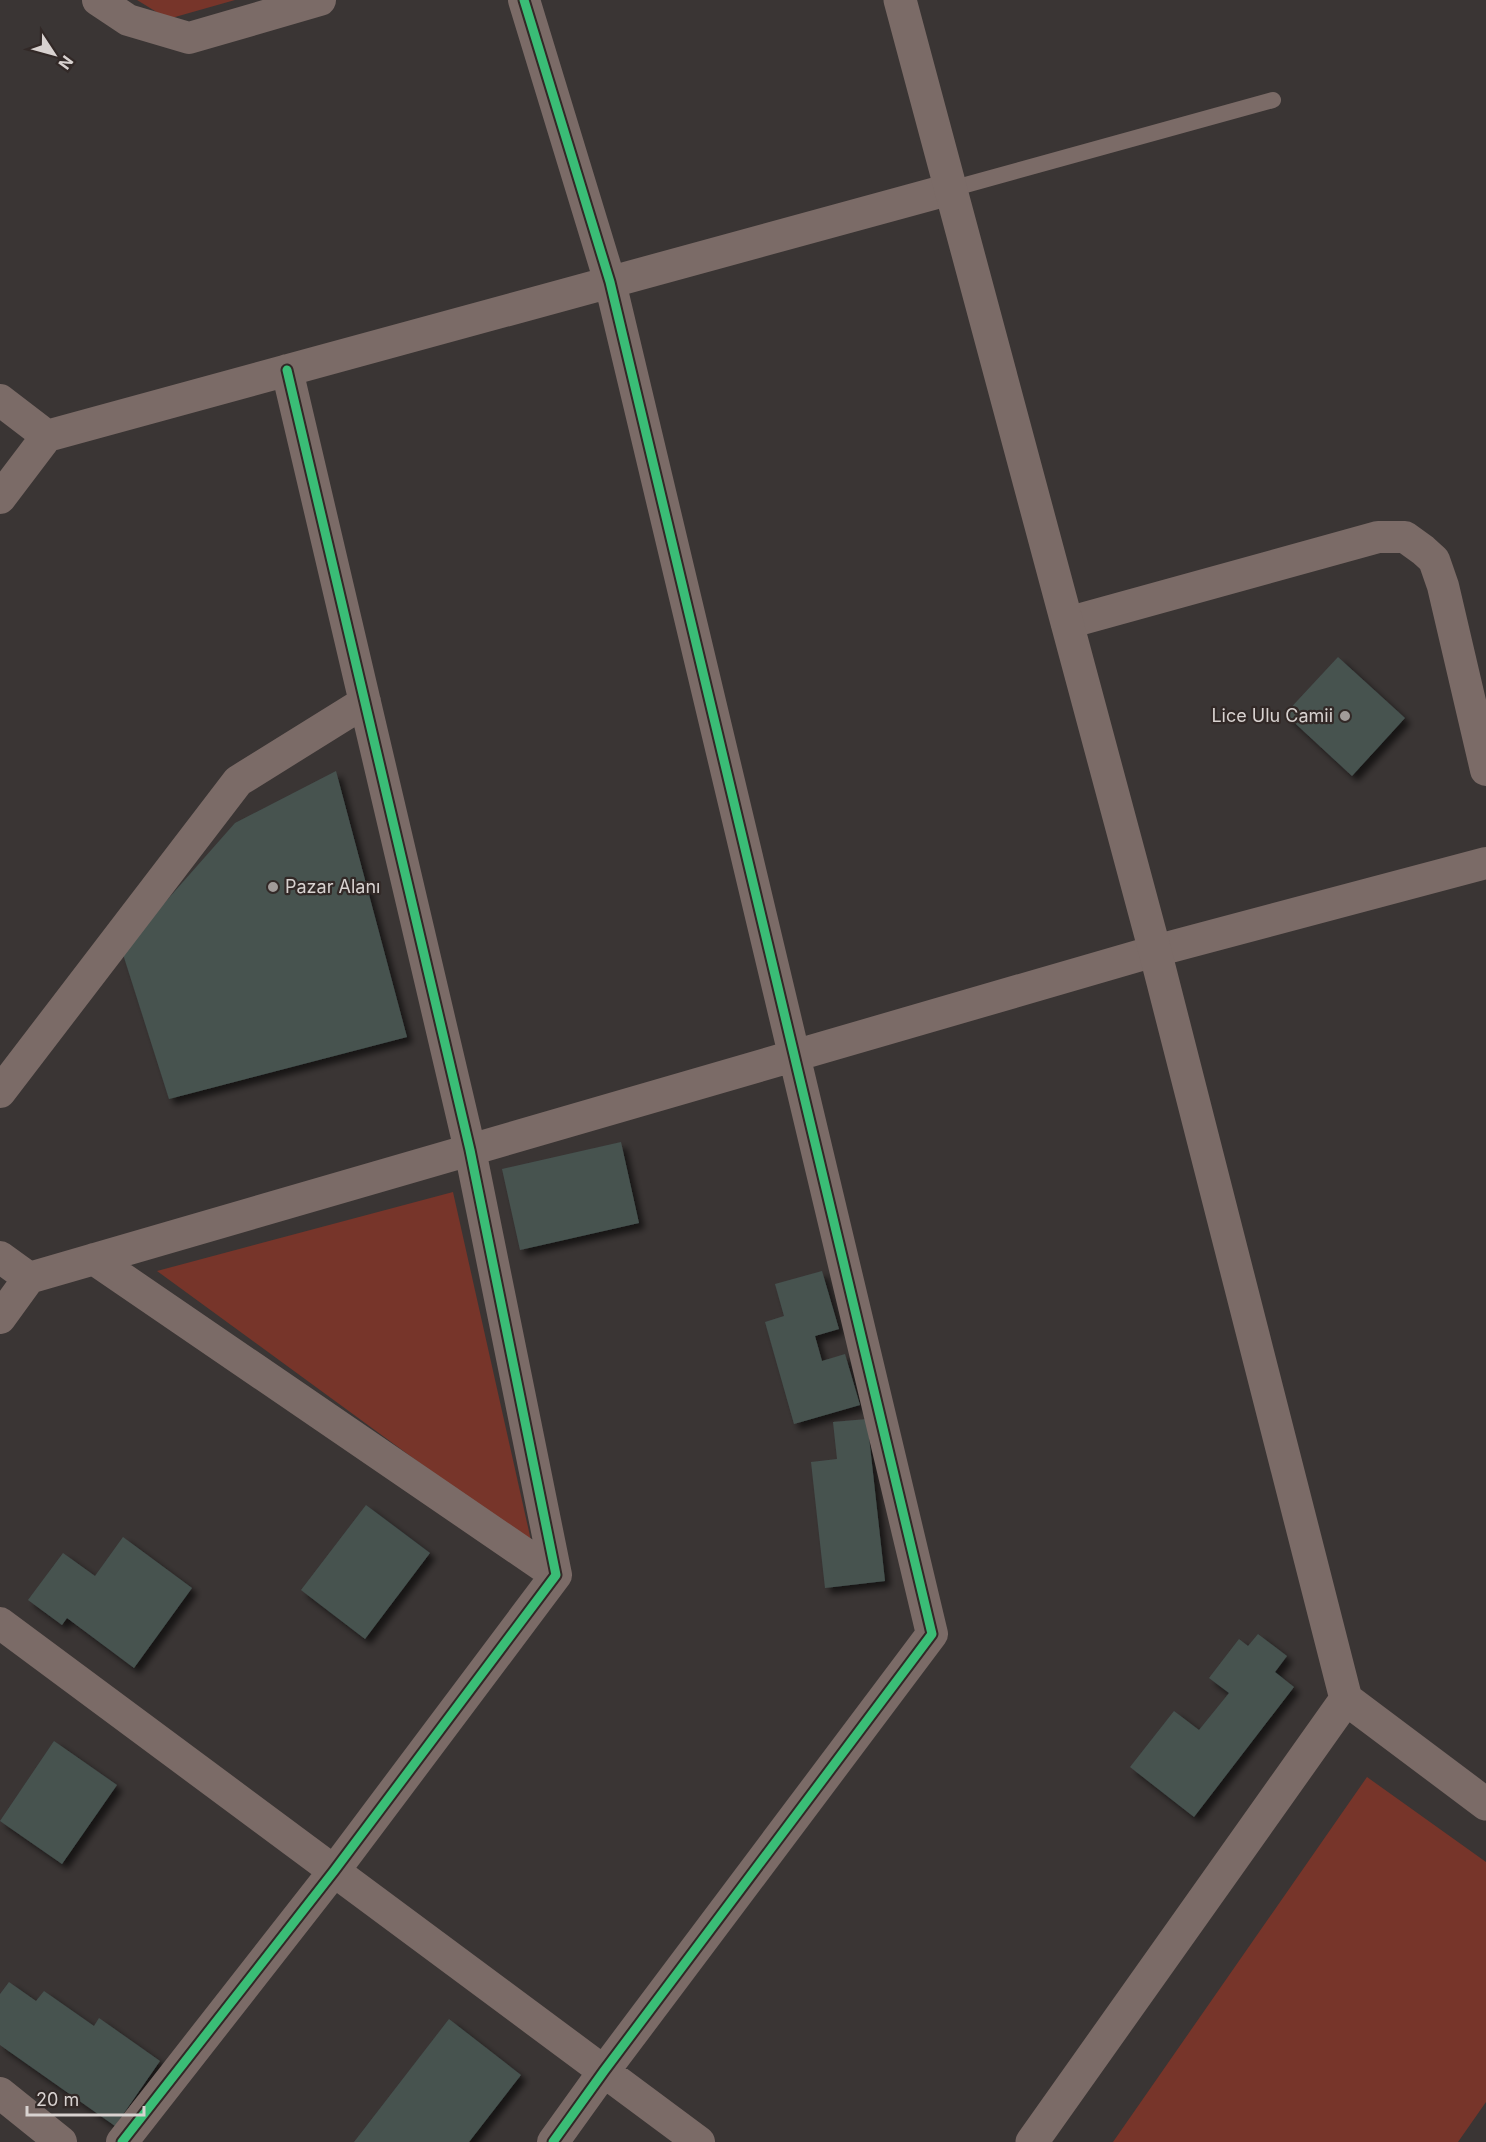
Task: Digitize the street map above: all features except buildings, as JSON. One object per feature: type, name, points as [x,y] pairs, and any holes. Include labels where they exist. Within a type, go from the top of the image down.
[{"type":"street","points":[[98,0],[128,20],[189,38],[320,0]]},
{"type":"street","points":[[524,0],[610,282],[932,1634],[553,2142]]},
{"type":"street","points":[[900,0],[1155,951],[1347,1699],[1486,1804]]},
{"type":"street","points":[[0,498],[47,436],[951,189]]},
{"type":"street","points":[[122,2142],[334,1871],[556,1575],[470,1150],[287,370]]},
{"type":"street","points":[[0,400],[47,436]]},
{"type":"street","points":[[1067,623],[1378,537],[1405,537],[1434,560],[1443,586],[1486,770]]},
{"type":"street","points":[[0,1092],[238,781],[365,702]]},
{"type":"street","points":[[0,1318],[29,1278],[1155,951],[1486,864]]},
{"type":"street","points":[[0,1257],[29,1278]]},
{"type":"street","points":[[94,1259],[556,1575]]},
{"type":"street","points":[[0,1623],[699,2142]]},
{"type":"street","points":[[1032,2142],[1347,1699]]},
{"type":"street","points":[[0,2093],[61,2142]]},
{"type":"lane","points":[[951,189],[1273,100]]},
{"type":"shaded area","points":[[137,0],[235,0],[168,19]]},
{"type":"shaded area","points":[[453,1192],[532,1545],[157,1271]]},
{"type":"shaded area","points":[[1367,1777],[1486,1862],[1486,2102],[1458,2142],[1113,2142]]},
{"type":"cycle path","points":[[524,0],[610,282],[932,1634],[553,2142]]},
{"type":"cycle path","points":[[122,2142],[334,1871],[556,1575],[470,1150],[287,370]]},
{"type":"place","name":"Lice Ulu Camii","points":[[1345,716]]},
{"type":"place","name":"Pazar Alanı","points":[[273,887]]}]
